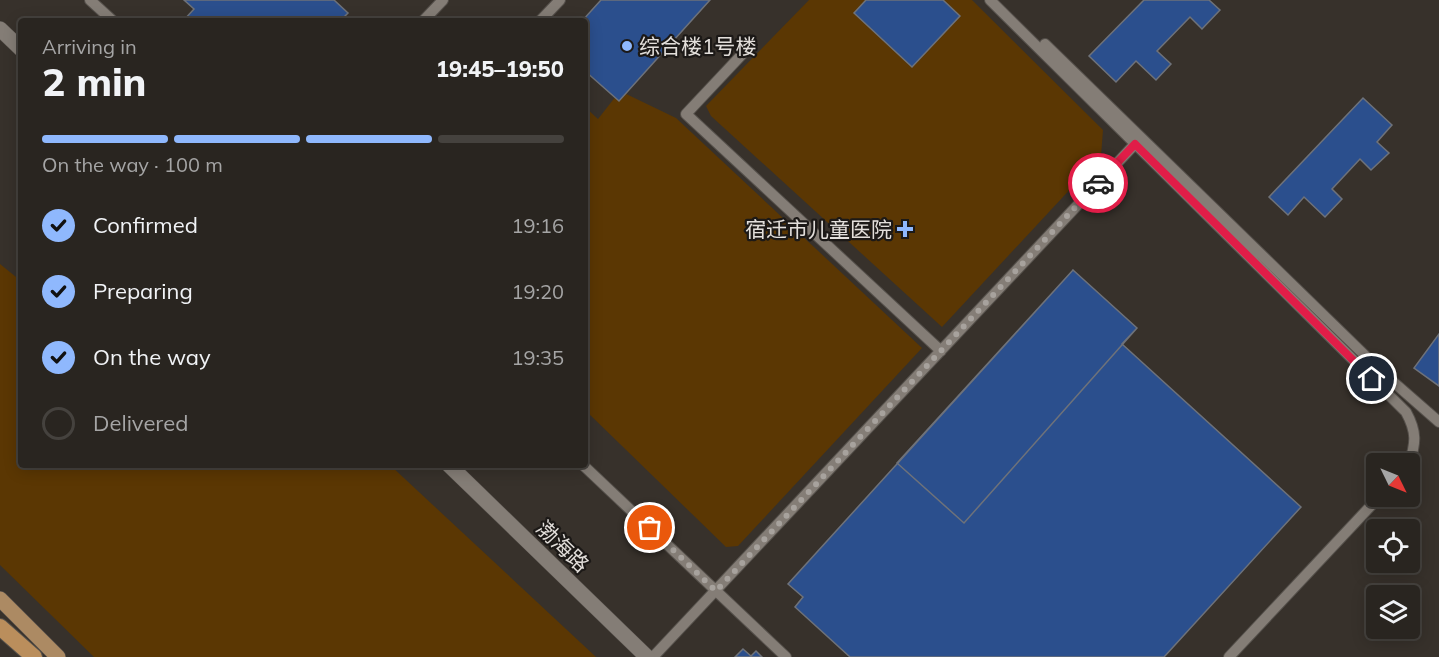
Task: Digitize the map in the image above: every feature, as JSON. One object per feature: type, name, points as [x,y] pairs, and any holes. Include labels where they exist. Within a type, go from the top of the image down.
[{"type":"highway","points":[[0,627],[34,657]]},
{"type":"main road","points":[[0,599],[58,657]]},
{"type":"street","points":[[0,29],[18,46]]},
{"type":"street","name":"渤海路","points":[[452,468],[647,657]]},
{"type":"lane","points":[[90,0],[110,18]]},
{"type":"lane","points":[[426,18],[443,0]]},
{"type":"lane","points":[[543,18],[560,0]]},
{"type":"lane","points":[[990,0],[1406,412],[1413,426],[1416,441],[1412,453]]},
{"type":"lane","points":[[999,0],[1383,373],[1439,422]]},
{"type":"lane","points":[[749,47],[686,114],[941,351]]},
{"type":"lane","points":[[653,657],[1135,144]]},
{"type":"lane","points":[[586,468],[786,657]]},
{"type":"lane","points":[[1229,657],[1370,507]]},
{"type":"shaded area","points":[[809,0],[972,0],[1103,130],[1101,156],[942,327],[711,116],[706,106]]},
{"type":"shaded area","points":[[620,91],[676,118],[922,348],[738,546],[726,547],[588,413],[588,110],[598,119]]},
{"type":"shaded area","points":[[0,264],[18,279],[18,468],[393,468],[596,657],[94,657],[0,565]]},
{"type":"building","points":[[184,0],[334,0],[348,13],[343,18],[186,18],[194,9]]},
{"type":"building","name":"综合楼1号楼","points":[[601,0],[710,0],[619,101],[588,74],[588,18],[585,18]]},
{"type":"building","points":[[866,0],[943,0],[960,16],[912,67],[854,13]]},
{"type":"building","points":[[1144,0],[1209,0],[1220,10],[1202,29],[1190,17],[1157,51],[1171,64],[1156,80],[1136,61],[1116,82],[1089,56]]},
{"type":"building","points":[[1363,98],[1392,125],[1377,142],[1389,153],[1371,170],[1360,159],[1332,189],[1342,199],[1325,217],[1304,197],[1288,215],[1269,197]]},
{"type":"building","points":[[1073,270],[1137,328],[1122,344],[1301,507],[1164,657],[850,657],[795,607],[803,597],[788,584]]},
{"type":"building","points":[[1073,270],[1137,328],[964,523],[897,463]]},
{"type":"building","points":[[1439,334],[1439,386],[1414,368]]},
{"type":"building","points":[[743,649],[751,656],[756,651],[762,657],[735,657]]},
{"type":"way so far","points":[[650,528],[716,591],[1098,183]]},
{"type":"place","name":"综合楼1号楼","points":[[627,46]]},
{"type":"place","name":"宿迁市儿童医院","points":[[905,229]]},
{"type":"route","points":[[1098,183],[1135,144],[1372,379]]}]
